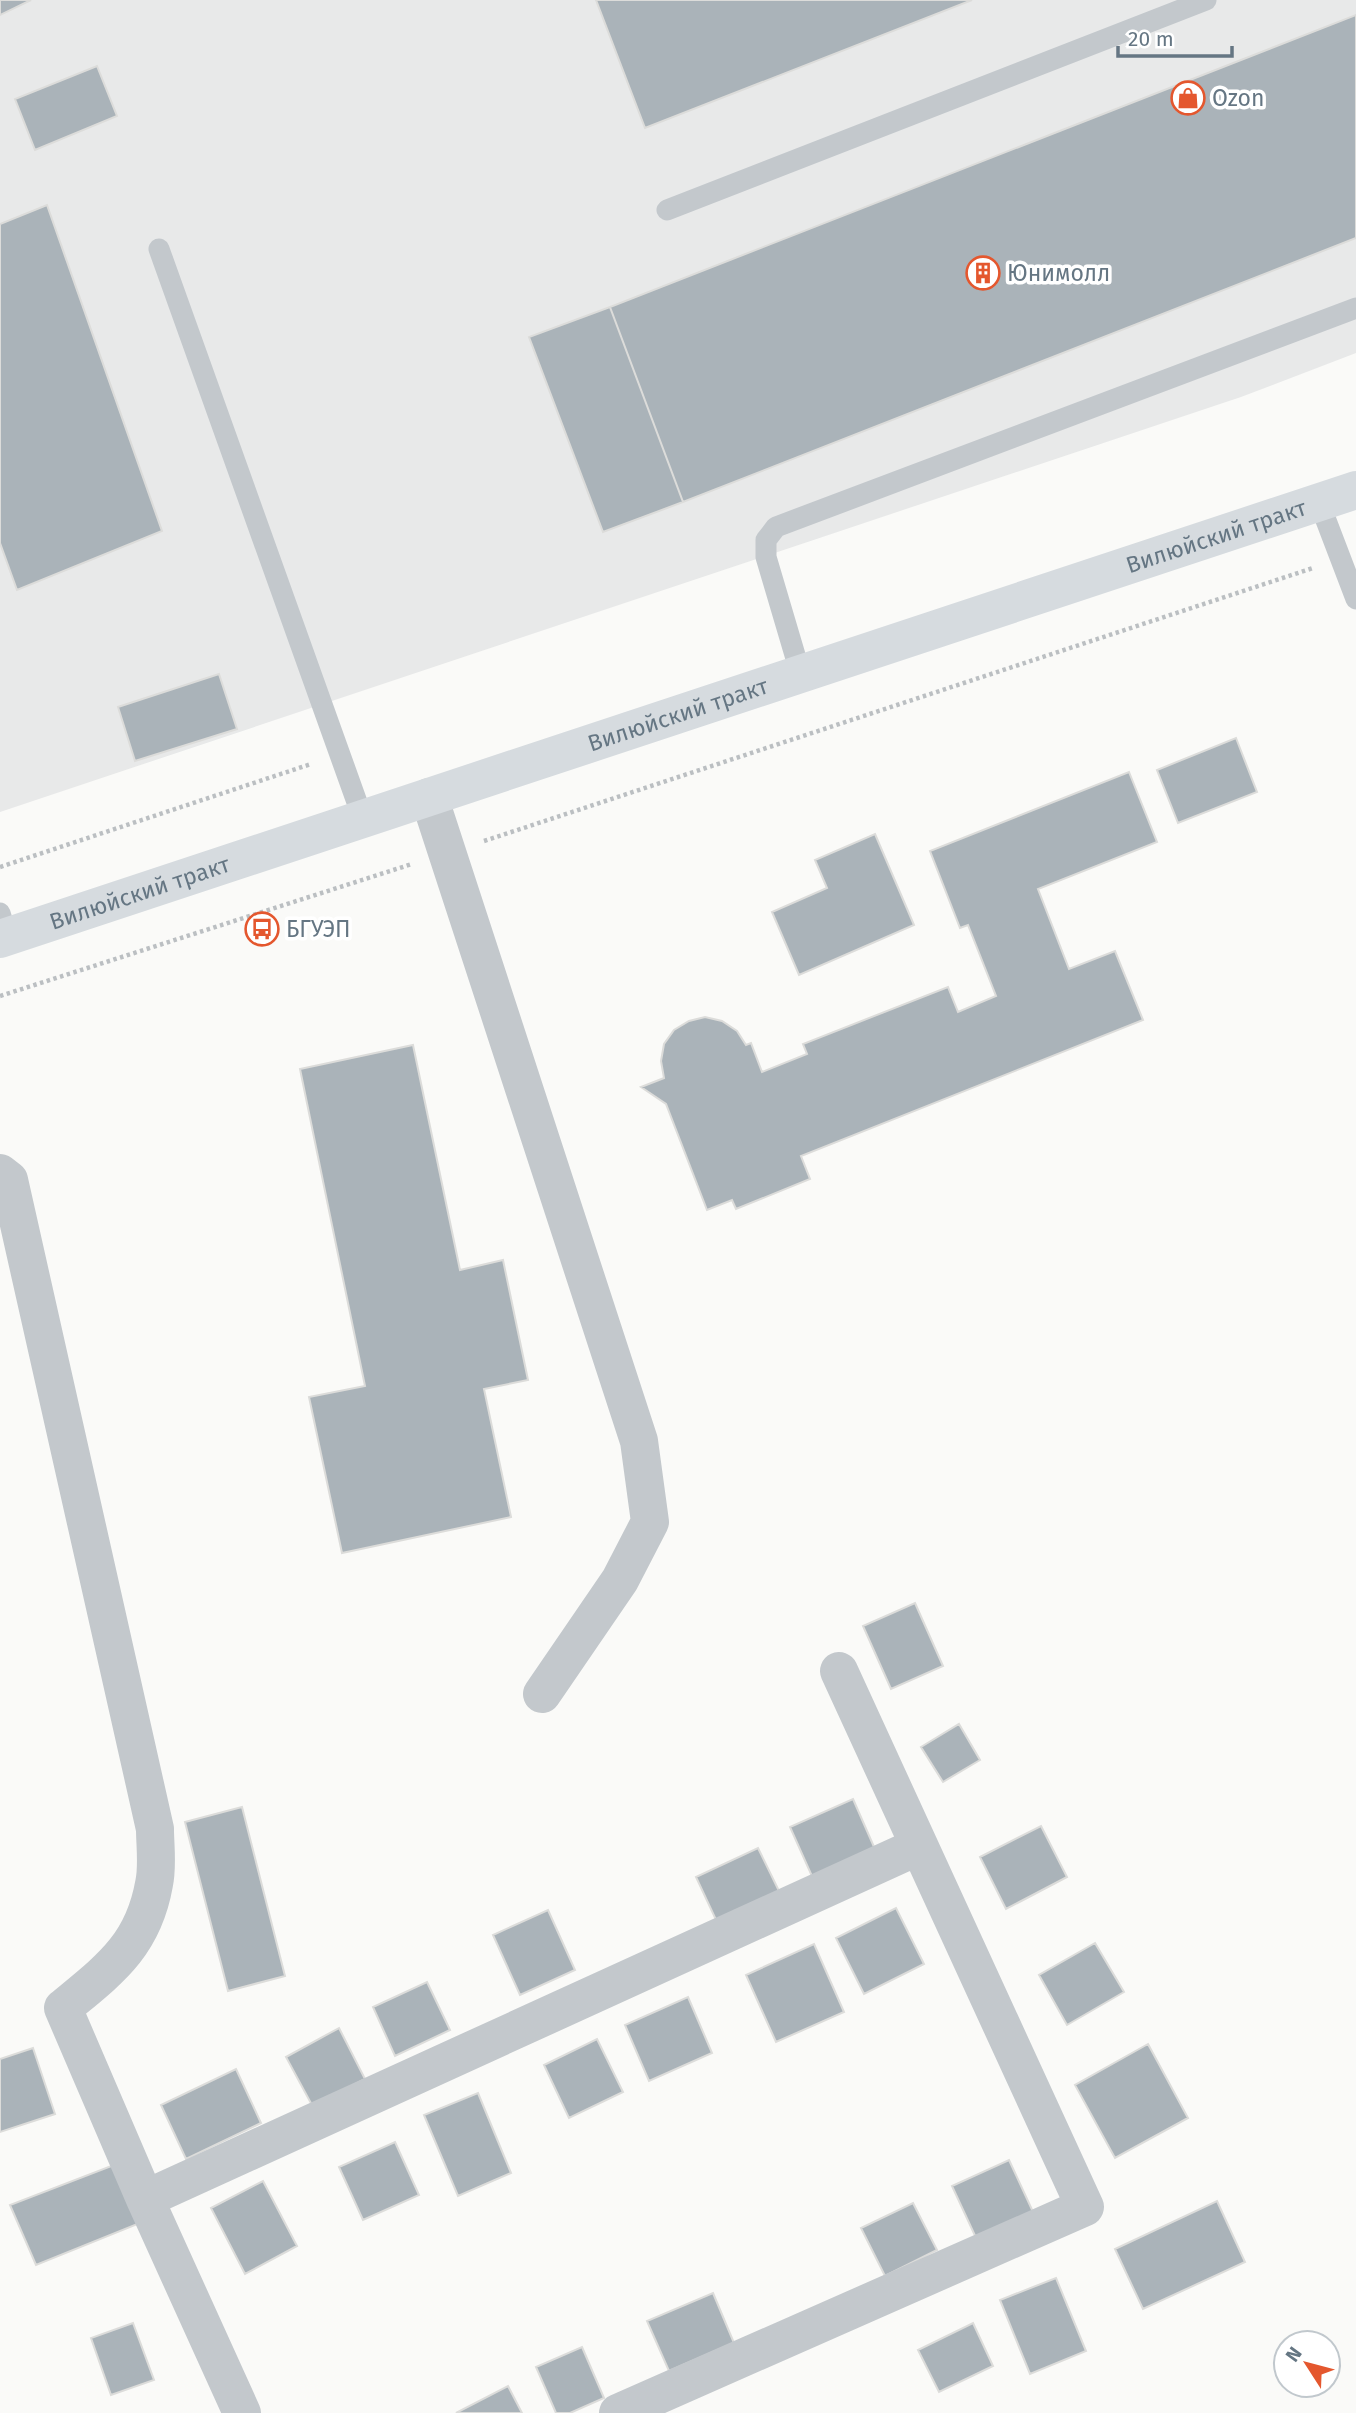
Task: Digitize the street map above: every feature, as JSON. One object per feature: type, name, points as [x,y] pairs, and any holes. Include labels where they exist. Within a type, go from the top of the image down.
[{"type":"main road","name":"Вилюйский тракт","points":[[2,929],[363,819],[800,672],[1356,490]]},
{"type":"street","points":[[429,797],[639,1441],[650,1522],[620,1580],[542,1694]]},
{"type":"street","points":[[0,1172],[9,1180],[155,1829],[155,1882],[143,1926],[116,1964],[63,2008],[145,2199],[242,2413]]},
{"type":"street","points":[[618,2413],[1085,2207],[839,1671]]},
{"type":"street","points":[[145,2199],[919,1846]]},
{"type":"lane","points":[[667,210],[1206,0]]},
{"type":"lane","points":[[159,249],[363,819]]},
{"type":"lane","points":[[800,672],[766,557],[766,540],[776,527],[1356,308]]},
{"type":"lane","points":[[1319,502],[1356,599]]},
{"type":"path","points":[[0,996],[447,853],[1341,559]]},
{"type":"path","points":[[0,867],[340,754]]},
{"type":"shaded area","points":[[0,0],[1356,0],[1356,353],[1241,397],[0,812]]},
{"type":"building","points":[[0,0],[31,0],[0,15]]},
{"type":"building","points":[[596,0],[972,0],[645,128]]},
{"type":"building","name":"Юнимолл","points":[[1356,15],[1356,238],[683,502],[610,307]]},
{"type":"building","points":[[97,66],[117,116],[35,150],[15,99]]},
{"type":"building","points":[[47,205],[162,531],[17,590],[0,543],[0,224]]},
{"type":"building","points":[[610,307],[683,502],[603,532],[529,337]]},
{"type":"building","points":[[219,674],[237,729],[135,761],[118,707]]},
{"type":"building","points":[[1236,738],[1257,792],[1178,823],[1157,770]]},
{"type":"building","points":[[1129,772],[1157,842],[1038,889],[1069,969],[1115,951],[1143,1020],[801,1156],[810,1179],[736,1209],[732,1200],[707,1210],[666,1104],[641,1087],[664,1078],[661,1061],[664,1044],[674,1030],[689,1021],[705,1017],[722,1021],[737,1031],[746,1045],[751,1043],[762,1072],[807,1054],[803,1044],[948,987],[958,1012],[996,996],[968,925],[960,928],[930,851]]},
{"type":"building","points":[[875,834],[914,925],[799,975],[772,912],[827,888],[815,860]]},
{"type":"building","points":[[413,1045],[460,1270],[503,1260],[528,1380],[484,1389],[511,1517],[342,1553],[309,1397],[365,1386],[300,1069]]},
{"type":"building","points":[[915,1603],[943,1666],[891,1689],[863,1626]]},
{"type":"building","points":[[959,1724],[980,1760],[943,1782],[921,1747]]},
{"type":"building","points":[[853,1799],[878,1856],[815,1883],[790,1827]]},
{"type":"building","points":[[242,1807],[285,1976],[228,1991],[185,1822]]},
{"type":"building","points":[[1041,1826],[1067,1877],[1006,1909],[980,1857]]},
{"type":"building","points":[[758,1848],[780,1893],[717,1922],[696,1877]]},
{"type":"building","points":[[896,1908],[924,1964],[864,1994],[836,1938]]},
{"type":"building","points":[[548,1910],[575,1970],[520,1995],[493,1935]]},
{"type":"building","points":[[1095,1943],[1124,1992],[1067,2025],[1039,1975]]},
{"type":"building","points":[[814,1944],[844,2012],[776,2042],[746,1975]]},
{"type":"building","points":[[427,1982],[450,2030],[395,2056],[373,2007]]},
{"type":"building","points":[[688,1997],[712,2053],[649,2081],[625,2025]]},
{"type":"building","points":[[339,2028],[365,2079],[313,2107],[286,2057]]},
{"type":"building","points":[[597,2039],[623,2092],[569,2118],[544,2065]]},
{"type":"building","points":[[1148,2044],[1188,2118],[1115,2158],[1075,2085]]},
{"type":"building","points":[[33,2048],[55,2114],[0,2132],[0,2059]]},
{"type":"building","points":[[236,2069],[261,2123],[186,2159],[161,2105]]},
{"type":"building","points":[[478,2093],[511,2173],[458,2196],[424,2115]]},
{"type":"building","points":[[395,2142],[419,2195],[363,2220],[339,2167]]},
{"type":"building","points":[[1009,2160],[1034,2214],[977,2240],[952,2186]]},
{"type":"building","points":[[119,2163],[140,2223],[36,2265],[10,2205]]},
{"type":"building","points":[[263,2181],[297,2246],[245,2274],[211,2208]]},
{"type":"building","points":[[1217,2201],[1245,2262],[1143,2309],[1115,2249]]},
{"type":"building","points":[[913,2203],[937,2250],[885,2276],[861,2228]]},
{"type":"building","points":[[1056,2278],[1086,2351],[1030,2374],[1000,2300]]},
{"type":"building","points":[[713,2293],[734,2343],[669,2371],[647,2321]]},
{"type":"building","points":[[133,2323],[154,2380],[111,2395],[91,2338]]},
{"type":"building","points":[[973,2323],[993,2366],[939,2392],[918,2350]]},
{"type":"building","points":[[582,2347],[604,2398],[570,2413],[556,2413],[536,2367]]},
{"type":"building","points":[[508,2386],[522,2413],[456,2413]]},
{"type":"place","name":"Ozon","points":[[1188,98]]},
{"type":"place","name":"Юнимолл","points":[[983,273]]},
{"type":"place","name":"БГУЭП","points":[[262,929]]}]
